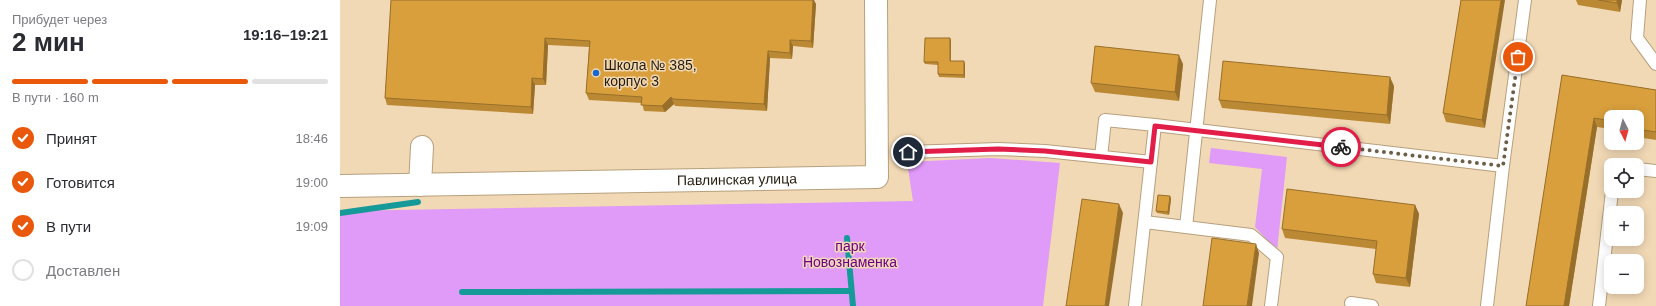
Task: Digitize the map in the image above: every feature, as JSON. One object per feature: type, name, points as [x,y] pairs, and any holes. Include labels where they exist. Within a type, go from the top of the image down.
[{"type":"street","name":"Павлинская улица","points":[[340,186],[877,177],[876,0]]},
{"type":"street","points":[[420,185],[422,147]]},
{"type":"lane","points":[[1186,227],[1210,0]]},
{"type":"lane","points":[[1487,306],[1503,166],[1525,0]]},
{"type":"lane","points":[[1640,0],[1637,38],[1656,64]]},
{"type":"lane","points":[[1101,157],[1105,120],[1503,166]]},
{"type":"lane","points":[[1135,306],[1155,126]]},
{"type":"lane","points":[[908,152],[998,149],[1045,151],[1151,162]]},
{"type":"lane","points":[[1644,170],[1656,171]]},
{"type":"lane","points":[[1598,306],[1611,198]]},
{"type":"lane","points":[[1145,222],[1251,235],[1277,257],[1271,306]]},
{"type":"lane","points":[[1351,304],[1372,306]]},
{"type":"green space","points":[[1211,148],[1287,157],[1277,251],[1255,227],[1262,169],[1209,163]]},
{"type":"green space","name":"парк Новознаменка","points":[[990,158],[1060,163],[1043,306],[340,306],[340,211],[913,201],[907,162]]},
{"type":"building","points":[[391,0],[813,0],[811,41],[790,40],[790,53],[768,51],[764,104],[673,99],[671,97],[662,106],[641,105],[642,97],[586,93],[590,41],[545,38],[543,79],[532,78],[531,107],[385,98]]},
{"type":"building","points":[[1461,0],[1501,0],[1482,120],[1443,113]]},
{"type":"building","points":[[1598,0],[1617,0],[1617,3]]},
{"type":"building","points":[[925,38],[950,38],[950,61],[964,61],[964,75],[938,74],[938,62],[924,62]]},
{"type":"building","points":[[1095,46],[1179,55],[1175,92],[1091,83]]},
{"type":"building","points":[[1223,61],[1390,77],[1387,115],[1219,100]]},
{"type":"building","points":[[1562,75],[1656,90],[1656,132],[1644,130],[1644,110],[1604,110],[1604,120],[1594,118],[1564,306],[1526,306]]},
{"type":"building","points":[[1287,189],[1415,205],[1406,278],[1373,274],[1377,241],[1282,229]]},
{"type":"building","points":[[1158,195],[1170,196],[1168,212],[1156,211]]},
{"type":"building","points":[[1082,199],[1119,204],[1105,306],[1066,306]]},
{"type":"building","points":[[1212,238],[1256,244],[1247,306],[1203,306]]},
{"type":"waterway","points":[[340,213],[418,202]]},
{"type":"waterway","points":[[847,238],[853,306]]},
{"type":"waterway","points":[[462,292],[851,291]]},
{"type":"way so far","points":[[1341,147],[1503,166],[1518,57]]},
{"type":"place","name":"Школа № 385, корпус 3","points":[[596,73]]},
{"type":"route","points":[[908,152],[998,149],[1045,151],[1151,162],[1155,126],[1341,147]]}]
